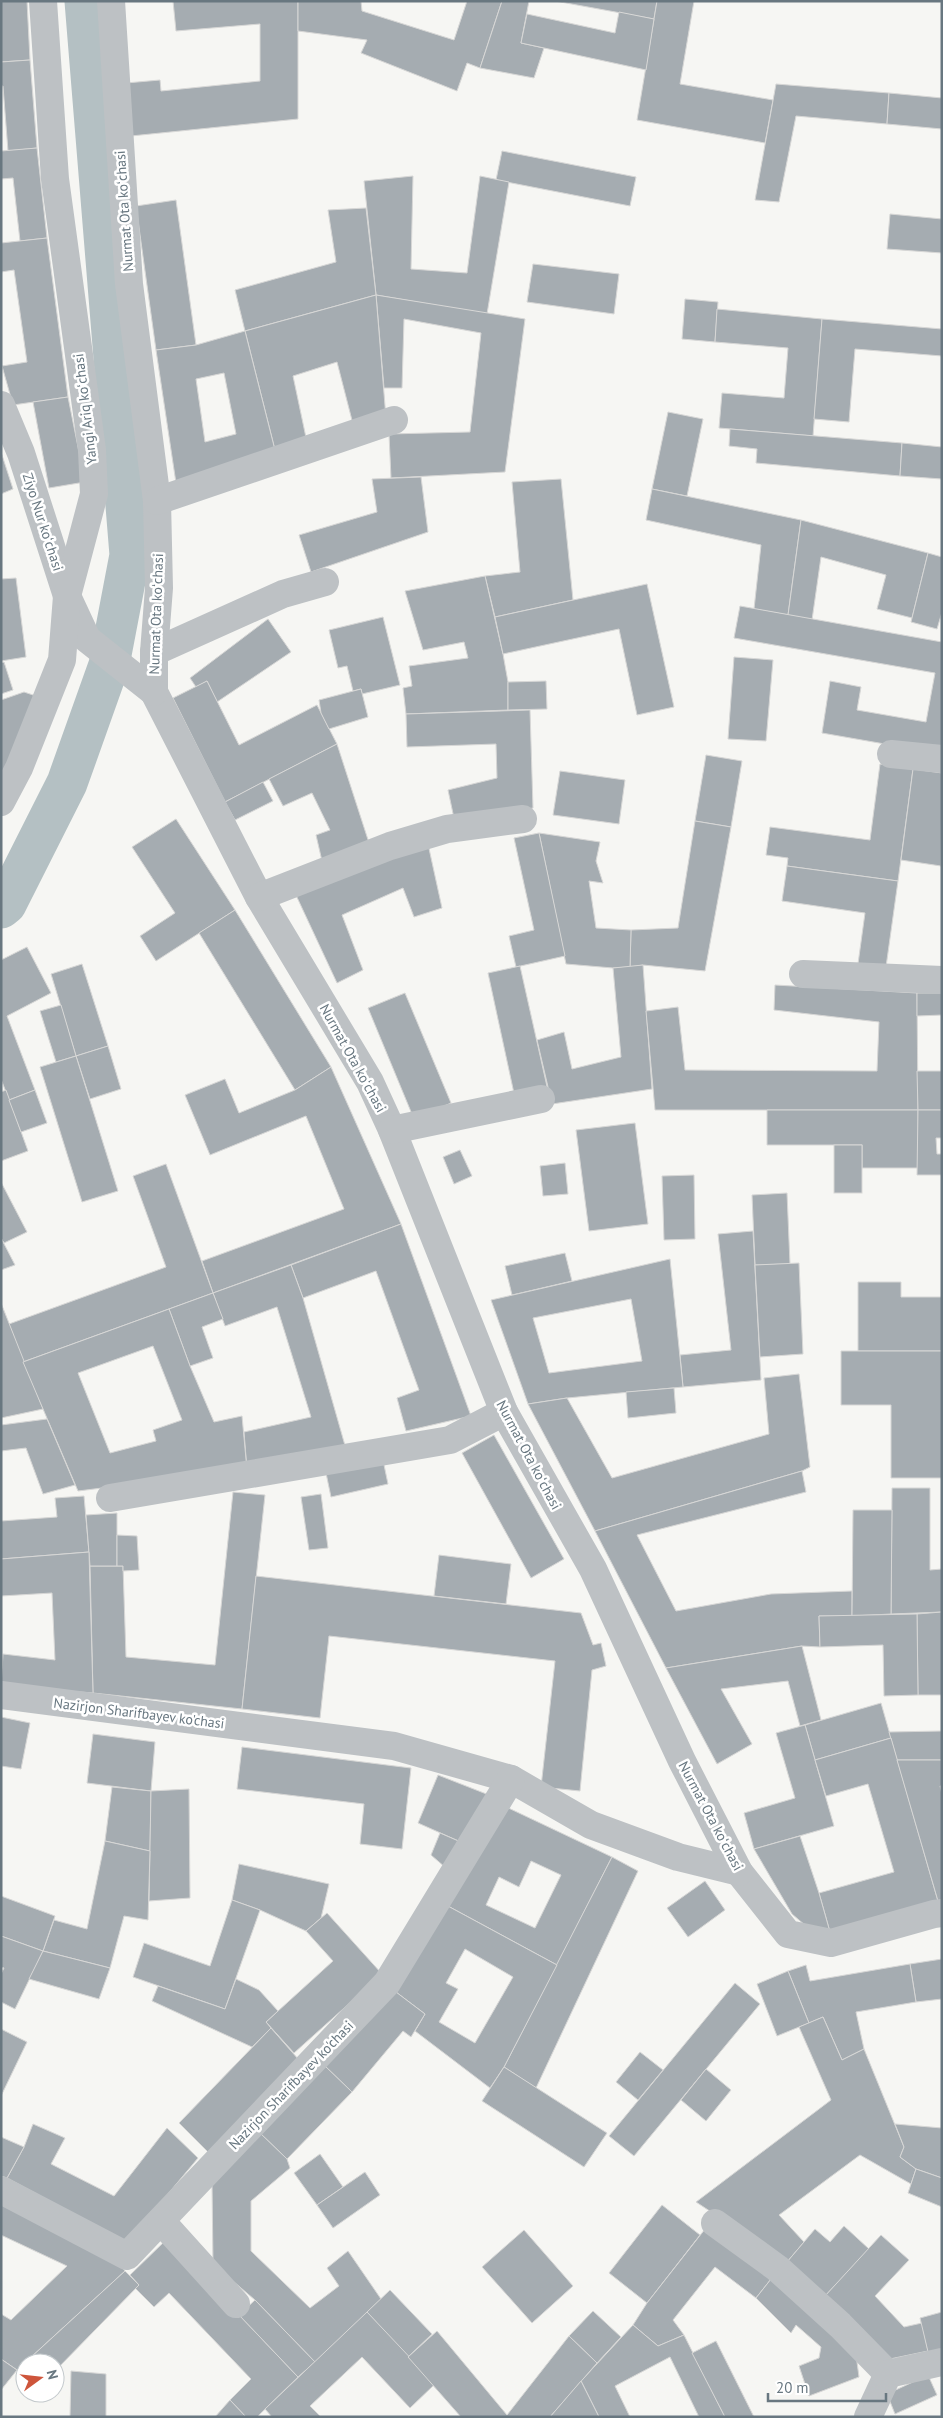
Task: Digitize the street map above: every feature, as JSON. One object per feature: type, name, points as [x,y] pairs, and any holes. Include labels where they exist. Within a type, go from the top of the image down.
[{"type":"street","name":"Yangi Ariq koʻchasi","points":[[1,802],[19,768],[62,660],[67,596],[94,494],[92,459],[55,178],[43,1]]},
{"type":"street","name":"Nurmat Ota koʻchasi","points":[[111,1],[129,284],[157,501],[159,588],[154,652],[154,692],[258,897],[370,1082],[392,1130],[504,1412],[593,1569],[682,1760],[739,1872],[788,1934],[814,1940],[831,1943],[942,1913]]},
{"type":"street","name":"Ziyo Nur koʻchasi","points":[[1,405],[21,454],[67,596],[87,639],[154,692]]},
{"type":"street","points":[[157,501],[394,420]]},
{"type":"street","points":[[154,652],[283,594],[326,582]]},
{"type":"street","points":[[891,754],[942,759]]},
{"type":"street","points":[[258,897],[390,846],[447,829],[523,819]]},
{"type":"street","points":[[803,974],[942,980]]},
{"type":"street","points":[[392,1130],[541,1099]]},
{"type":"street","points":[[110,1498],[450,1440],[504,1412]]},
{"type":"street","name":"Nazirjon Sharifbayev ko'chasi","points":[[1,1695],[394,1746],[511,1779],[591,1825],[678,1857],[739,1872]]},
{"type":"street","name":"Nazirjon Sharifbayev ko'chasi","points":[[1,2190],[127,2256],[387,1983],[511,1779]]},
{"type":"street","points":[[161,2220],[236,2304]]},
{"type":"street","points":[[714,2223],[777,2268],[840,2325],[888,2374]]},
{"type":"street","points":[[888,2374],[942,2362]]},
{"type":"street","points":[[868,2417],[888,2374]]},
{"type":"building","points":[[1,1],[27,1],[30,60],[1,62]]},
{"type":"building","points":[[173,1],[298,1],[298,119],[131,136],[126,83],[160,80],[161,91],[260,81],[260,24],[176,31]]},
{"type":"building","points":[[298,1],[361,1],[362,11],[454,40],[467,1],[502,1],[480,68],[467,63],[457,91],[361,53],[367,40],[298,31]]},
{"type":"building","points":[[502,1],[529,1],[521,43],[544,48],[534,78],[480,68]]},
{"type":"building","points":[[555,1],[657,1],[654,19]]},
{"type":"building","points":[[657,1],[694,1],[680,84],[773,100],[765,143],[637,120]]},
{"type":"building","points":[[619,12],[654,19],[646,70],[521,43],[527,14],[615,33]]},
{"type":"building","points":[[30,60],[37,148],[8,151],[3,86],[1,86],[1,62]]},
{"type":"building","points":[[776,84],[889,93],[887,124],[796,116],[779,202],[755,200]]},
{"type":"building","points":[[889,93],[942,98],[942,129],[887,124]]},
{"type":"building","points":[[37,148],[47,238],[20,241],[13,178],[1,179],[1,151]]},
{"type":"building","points":[[502,151],[636,177],[630,206],[496,180]]},
{"type":"building","points":[[413,176],[411,269],[467,273],[480,176],[509,182],[487,314],[376,295],[364,181]]},
{"type":"building","points":[[176,200],[196,345],[156,350],[136,206]]},
{"type":"building","points":[[366,208],[376,295],[245,331],[235,290],[336,262],[328,210]]},
{"type":"building","points":[[890,214],[942,219],[942,253],[887,249]]},
{"type":"building","points":[[47,238],[68,397],[13,405],[2,366],[27,362],[14,270],[1,272],[1,243]]},
{"type":"building","points":[[533,264],[619,274],[614,314],[527,302]]},
{"type":"building","points":[[376,295],[525,319],[505,472],[391,478],[389,434],[470,432],[481,333],[404,319],[402,388],[384,388]]},
{"type":"building","points":[[376,295],[386,418],[354,428],[337,362],[293,376],[308,447],[277,458],[245,331]]},
{"type":"building","points":[[685,299],[718,302],[715,342],[682,339]]},
{"type":"building","points":[[717,309],[822,319],[813,436],[719,428],[722,393],[784,398],[788,348],[715,342]]},
{"type":"building","points":[[822,319],[942,329],[942,356],[855,349],[849,422],[814,419]]},
{"type":"building","points":[[245,331],[277,458],[176,483],[156,350],[196,345]],"holes":[[[224,373],[236,434],[205,442],[196,379]]]},
{"type":"building","points":[[68,397],[85,482],[49,488],[33,402]]},
{"type":"building","points":[[668,412],[703,419],[687,496],[652,489]]},
{"type":"building","points":[[730,429],[902,443],[900,476],[756,463],[757,449],[729,446]]},
{"type":"building","points":[[902,443],[942,447],[942,479],[900,476]]},
{"type":"building","points":[[1,452],[13,489],[1,494]]},
{"type":"building","points":[[421,477],[428,532],[311,572],[299,535],[377,512],[372,479]]},
{"type":"building","points":[[561,479],[573,600],[495,617],[485,576],[520,572],[512,482]]},
{"type":"building","points":[[652,489],[801,520],[788,615],[754,609],[761,545],[646,520]]},
{"type":"building","points":[[801,520],[928,553],[912,618],[877,609],[886,575],[821,557],[812,620],[788,615]]},
{"type":"building","points":[[928,553],[942,557],[942,612],[937,629],[911,622]]},
{"type":"building","points":[[485,576],[508,682],[508,710],[406,714],[403,688],[412,686],[409,666],[468,658],[464,642],[423,650],[405,591]]},
{"type":"building","points":[[16,578],[26,657],[1,661],[1,579]]},
{"type":"building","points":[[647,584],[674,707],[637,715],[619,629],[503,654],[495,617]]},
{"type":"building","points":[[740,606],[942,642],[942,754],[822,733],[830,681],[861,687],[857,710],[926,722],[935,673],[734,638]]},
{"type":"building","points":[[383,617],[400,685],[362,694],[361,689],[353,691],[347,666],[338,668],[329,630]]},
{"type":"building","points":[[268,619],[291,652],[217,702],[207,681],[196,687],[190,678]]},
{"type":"building","points":[[734,657],[773,660],[766,741],[728,739]]},
{"type":"building","points":[[4,662],[13,690],[1,694],[1,663]]},
{"type":"building","points":[[207,681],[239,745],[317,705],[337,744],[225,802],[173,698]]},
{"type":"building","points":[[546,681],[547,709],[508,710],[508,682]]},
{"type":"building","points":[[361,689],[368,717],[329,729],[321,713],[319,700]]},
{"type":"building","points":[[24,692],[39,697],[1,783],[1,700]]},
{"type":"building","points":[[530,710],[533,808],[455,823],[448,790],[497,778],[496,744],[407,747],[406,714]]},
{"type":"building","points":[[337,744],[371,849],[322,861],[316,835],[330,830],[312,793],[283,806],[269,779]]},
{"type":"building","points":[[706,755],[742,761],[731,827],[695,821]]},
{"type":"building","points":[[880,764],[913,769],[898,881],[787,866],[788,858],[766,855],[770,827],[870,840]]},
{"type":"building","points":[[913,769],[942,773],[941,866],[901,860]]},
{"type":"building","points":[[560,771],[625,780],[619,824],[553,815]]},
{"type":"building","points":[[263,782],[273,801],[235,820],[225,802]]},
{"type":"building","points":[[176,819],[235,910],[156,961],[140,936],[175,913],[132,847]]},
{"type":"building","points":[[695,821],[731,827],[705,971],[643,965],[630,967],[631,930],[678,928]]},
{"type":"building","points":[[539,833],[600,842],[596,861],[603,883],[589,881],[596,928],[631,930],[630,967],[613,968],[566,964]]},
{"type":"building","points":[[539,833],[565,956],[516,967],[509,936],[534,930],[514,838]]},
{"type":"building","points":[[428,844],[442,908],[414,917],[403,888],[342,915],[363,970],[337,983],[295,893]]},
{"type":"building","points":[[787,866],[898,881],[885,974],[857,971],[865,913],[782,901]]},
{"type":"building","points":[[235,910],[331,1067],[295,1090],[199,933]]},
{"type":"building","points":[[27,947],[51,993],[7,1016],[35,1090],[9,1100],[1,1079],[1,960]]},
{"type":"building","points":[[82,964],[108,1046],[76,1056],[51,974]]},
{"type":"building","points":[[643,965],[652,1089],[552,1104],[537,1040],[564,1032],[572,1069],[621,1057],[613,968]]},
{"type":"building","points":[[520,966],[548,1091],[515,1098],[488,973]]},
{"type":"building","points":[[775,985],[917,993],[918,1110],[655,1110],[646,1011],[678,1007],[685,1070],[877,1071],[879,1022],[774,1010]]},
{"type":"building","points":[[405,993],[451,1103],[414,1119],[368,1008]]},
{"type":"building","points":[[917,993],[942,993],[942,1015],[917,1016]]},
{"type":"building","points":[[61,1005],[76,1056],[56,1062],[40,1011]]},
{"type":"building","points":[[108,1046],[121,1089],[90,1099],[76,1056]]},
{"type":"building","points":[[76,1056],[118,1191],[82,1202],[40,1067]]},
{"type":"building","points":[[331,1067],[401,1224],[213,1293],[202,1261],[344,1209],[306,1116],[210,1155],[185,1095],[225,1079],[239,1113],[295,1090]]},
{"type":"building","points":[[917,1071],[942,1071],[942,1110],[918,1110]]},
{"type":"building","points":[[6,1090],[28,1151],[1,1161],[1,1092]]},
{"type":"building","points":[[35,1090],[47,1123],[21,1132],[9,1100]]},
{"type":"building","points":[[767,1110],[918,1110],[918,1168],[862,1168],[862,1145],[767,1145]]},
{"type":"building","points":[[918,1110],[942,1110],[942,1138],[936,1138],[937,1154],[942,1154],[942,1175],[917,1175]]},
{"type":"building","points":[[635,1123],[648,1224],[589,1231],[576,1130]]},
{"type":"building","points":[[834,1145],[862,1145],[862,1193],[834,1193]]},
{"type":"building","points":[[460,1150],[472,1176],[454,1184],[443,1157]]},
{"type":"building","points":[[565,1163],[568,1194],[543,1196],[540,1166]]},
{"type":"building","points":[[166,1164],[213,1293],[23,1362],[9,1324],[166,1267],[133,1176]]},
{"type":"building","points":[[694,1175],[695,1239],[664,1240],[662,1176]]},
{"type":"building","points":[[1,1182],[27,1232],[4,1243],[1,1238]]},
{"type":"building","points":[[787,1193],[790,1264],[755,1265],[752,1195]]},
{"type":"building","points":[[401,1224],[471,1416],[406,1431],[397,1398],[419,1390],[376,1271],[303,1298],[291,1265]]},
{"type":"building","points":[[753,1231],[761,1380],[683,1387],[680,1355],[731,1350],[718,1234]]},
{"type":"building","points":[[1,1238],[15,1265],[1,1270]]},
{"type":"building","points":[[565,1253],[572,1281],[512,1295],[505,1266]]},
{"type":"building","points":[[670,1259],[683,1387],[567,1398],[528,1404],[491,1300]],"holes":[[[631,1299],[642,1361],[549,1373],[533,1318]]]},
{"type":"building","points":[[799,1263],[803,1354],[760,1357],[755,1265]]},
{"type":"building","points":[[291,1265],[303,1298],[346,1449],[247,1470],[244,1432],[311,1417],[277,1307],[225,1326],[213,1293]]},
{"type":"building","points":[[858,1282],[901,1282],[901,1297],[942,1297],[942,1351],[858,1351]]},
{"type":"building","points":[[213,1293],[223,1319],[202,1327],[213,1358],[190,1366],[169,1309]]},
{"type":"building","points":[[1,1303],[43,1409],[1,1418]]},
{"type":"building","points":[[169,1309],[190,1366],[214,1422],[242,1416],[247,1470],[78,1491],[23,1362]],"holes":[[[153,1346],[182,1420],[153,1430],[156,1441],[110,1453],[78,1373]]]},
{"type":"building","points":[[841,1351],[942,1351],[942,1478],[891,1478],[891,1405],[841,1405]]},
{"type":"building","points":[[799,1374],[810,1467],[802,1471],[595,1531],[528,1404],[567,1398],[612,1478],[769,1434],[764,1378]]},
{"type":"building","points":[[674,1388],[676,1413],[628,1418],[626,1392]]},
{"type":"building","points":[[47,1419],[75,1485],[43,1494],[26,1448],[1,1451],[1,1425]]},
{"type":"building","points":[[494,1435],[564,1559],[531,1578],[462,1453]]},
{"type":"building","points":[[383,1460],[388,1484],[331,1497],[326,1473]]},
{"type":"building","points":[[802,1471],[806,1492],[637,1535],[676,1611],[771,1594],[852,1591],[852,1616],[819,1616],[820,1647],[802,1646],[666,1668],[595,1531]]},
{"type":"building","points":[[892,1488],[930,1488],[930,1570],[942,1569],[942,1612],[891,1614]]},
{"type":"building","points":[[233,1492],[265,1495],[242,1709],[93,1693],[90,1566],[123,1566],[126,1657],[215,1665]]},
{"type":"building","points":[[321,1494],[328,1548],[309,1550],[301,1497]]},
{"type":"building","points":[[84,1496],[89,1552],[1,1559],[1,1521],[57,1517],[55,1498]]},
{"type":"building","points":[[853,1510],[892,1510],[891,1614],[852,1616]]},
{"type":"building","points":[[117,1513],[117,1566],[90,1566],[86,1515]]},
{"type":"building","points":[[117,1535],[137,1536],[139,1570],[123,1571],[123,1566],[117,1566]]},
{"type":"building","points":[[89,1552],[93,1693],[1,1686],[3,1654],[55,1660],[52,1593],[1,1596],[1,1559]]},
{"type":"building","points":[[439,1555],[511,1564],[506,1604],[434,1596]]},
{"type":"building","points":[[256,1576],[581,1613],[593,1645],[601,1643],[606,1666],[592,1670],[580,1791],[541,1787],[555,1661],[329,1636],[320,1718],[242,1709]]},
{"type":"building","points":[[942,1612],[942,1695],[918,1695],[917,1614]]},
{"type":"building","points":[[917,1614],[918,1695],[884,1696],[883,1645],[820,1647],[819,1616]]},
{"type":"building","points":[[802,1646],[821,1720],[800,1726],[788,1681],[721,1689],[752,1744],[717,1764],[666,1668]]},
{"type":"building","points":[[881,1703],[891,1738],[815,1760],[805,1725]]},
{"type":"building","points":[[1,1717],[30,1723],[21,1769],[1,1766]]},
{"type":"building","points":[[805,1725],[834,1826],[754,1849],[744,1813],[795,1798],[776,1733]]},
{"type":"building","points":[[942,1731],[942,1760],[897,1760],[889,1732]]},
{"type":"building","points":[[93,1734],[155,1742],[151,1791],[87,1783]]},
{"type":"building","points":[[891,1738],[938,1901],[830,1932],[819,1893],[894,1872],[868,1784],[826,1796],[815,1760]]},
{"type":"building","points":[[242,1747],[411,1768],[402,1849],[360,1844],[364,1804],[237,1789]]},
{"type":"building","points":[[897,1760],[942,1760],[942,1786],[940,1786],[942,1794],[942,1901],[938,1901]]},
{"type":"building","points":[[438,1775],[489,1795],[463,1843],[418,1823]]},
{"type":"building","points":[[112,1787],[151,1791],[150,1851],[105,1841]]},
{"type":"building","points":[[189,1789],[190,1898],[149,1901],[151,1791]]},
{"type":"building","points":[[502,1805],[612,1857],[557,1965],[446,1905]],"holes":[[[531,1861],[561,1875],[535,1928],[486,1905],[499,1877],[519,1887]]]},
{"type":"building","points":[[440,1833],[463,1843],[446,1868],[431,1855]]},
{"type":"building","points":[[800,1836],[830,1932],[806,1926],[792,1914],[754,1849]]},
{"type":"building","points":[[105,1841],[150,1851],[148,1920],[124,1916],[110,1968],[43,1951],[54,1920],[87,1929]]},
{"type":"building","points":[[612,1857],[638,1871],[536,2088],[504,2067]]},
{"type":"building","points":[[239,1864],[329,1884],[321,1918],[306,1931],[260,1910],[232,1900]]},
{"type":"building","points":[[705,1881],[725,1910],[688,1937],[667,1908]]},
{"type":"building","points":[[1,1896],[55,1916],[43,1951],[1,1936]]},
{"type":"building","points":[[232,1900],[260,1910],[225,2009],[133,1977],[144,1943],[210,1966]]},
{"type":"building","points":[[446,1905],[557,1965],[504,2067],[490,2088],[415,2031],[425,2014],[392,1989]],"holes":[[[465,1949],[513,1977],[475,2043],[439,2022],[458,1989],[446,1983]]]},
{"type":"building","points":[[327,1913],[382,1974],[294,2053],[266,2022],[333,1961],[306,1931]]},
{"type":"building","points":[[1,1936],[43,1951],[15,2009],[1,2002],[1,1974],[4,1968],[1,1967]]},
{"type":"building","points":[[43,1951],[110,1968],[99,1999],[29,1979]]},
{"type":"building","points":[[942,1959],[942,1999],[916,2002],[910,1964]]},
{"type":"building","points":[[910,1964],[916,2002],[856,2012],[864,2049],[842,2060],[823,2017],[809,2023],[788,1971],[806,1965],[810,1981]]},
{"type":"building","points":[[788,1971],[809,2023],[777,2036],[757,1984]]},
{"type":"building","points":[[236,1979],[259,1990],[278,2011],[266,2022],[271,2028],[252,2047],[152,2001],[158,1986],[225,2009]]},
{"type":"building","points":[[735,1983],[760,2004],[634,2156],[609,2136]]},
{"type":"building","points":[[392,1989],[425,2014],[411,2037],[403,2031],[352,2092],[325,2066]]},
{"type":"building","points":[[823,2017],[842,2060],[864,2049],[904,2147],[900,2157],[916,2169],[911,2184],[860,2155],[779,2215],[804,2242],[787,2262],[696,2202],[831,2100],[799,2027]]},
{"type":"building","points":[[271,2028],[299,2060],[208,2152],[179,2123]]},
{"type":"building","points":[[1,2029],[27,2042],[1,2096]]},
{"type":"building","points":[[640,2052],[663,2070],[638,2100],[616,2082]]},
{"type":"building","points":[[325,2066],[352,2092],[287,2159],[260,2133]]},
{"type":"building","points":[[504,2067],[607,2133],[584,2167],[482,2101]]},
{"type":"building","points":[[706,2069],[731,2090],[706,2121],[681,2100]]},
{"type":"building","points":[[33,2124],[65,2138],[51,2164],[114,2196],[167,2128],[198,2158],[127,2243],[7,2178],[24,2147]]},
{"type":"building","points":[[895,2124],[942,2128],[942,2178],[916,2169],[900,2157],[904,2147]]},
{"type":"building","points":[[260,2133],[287,2159],[290,2168],[251,2201],[251,2251],[310,2308],[339,2286],[327,2268],[348,2251],[381,2299],[315,2362],[255,2300],[213,2264],[212,2183]]},
{"type":"building","points":[[1,2137],[24,2147],[7,2178],[1,2176]]},
{"type":"building","points":[[320,2154],[343,2187],[317,2205],[294,2173]]},
{"type":"building","points":[[916,2169],[942,2178],[942,2207],[908,2193]]},
{"type":"building","points":[[365,2172],[380,2195],[333,2228],[317,2205]]},
{"type":"building","points":[[1,2203],[106,2251],[125,2271],[36,2353],[15,2353],[15,2369],[1,2359],[1,2314],[11,2320],[67,2266],[1,2235]]},
{"type":"building","points":[[662,2205],[700,2235],[647,2303],[609,2273]]},
{"type":"building","points":[[709,2224],[775,2274],[756,2298],[715,2267],[673,2320],[684,2335],[658,2346],[633,2325],[647,2303]]},
{"type":"building","points":[[844,2226],[869,2249],[825,2296],[787,2262],[815,2229],[830,2242]]},
{"type":"building","points":[[524,2230],[573,2286],[532,2323],[482,2267]]},
{"type":"building","points":[[881,2235],[909,2260],[875,2296],[904,2327],[922,2323],[928,2351],[885,2360],[825,2296]]},
{"type":"building","points":[[167,2239],[298,2377],[257,2417],[246,2417],[230,2400],[251,2379],[169,2293],[154,2307],[135,2288],[139,2285],[130,2275]]},
{"type":"building","points":[[125,2271],[139,2285],[65,2361],[65,2353],[36,2353]]},
{"type":"building","points":[[775,2274],[855,2347],[859,2377],[809,2396],[799,2366],[819,2358],[821,2347],[796,2325],[791,2333],[756,2298]]},
{"type":"building","points":[[390,2290],[432,2334],[408,2357],[367,2312]]},
{"type":"building","points":[[255,2300],[315,2362],[298,2377],[239,2315]]},
{"type":"building","points":[[593,2311],[621,2337],[597,2363],[569,2336]]},
{"type":"building","points":[[367,2312],[435,2384],[410,2408],[362,2357],[310,2406],[321,2417],[272,2417],[265,2409]]},
{"type":"building","points":[[942,2312],[942,2353],[929,2356],[920,2318]]},
{"type":"building","points":[[633,2325],[658,2346],[684,2335],[725,2417],[699,2417],[670,2357],[615,2386],[630,2417],[599,2417],[581,2381]]},
{"type":"building","points":[[437,2331],[507,2415],[569,2336],[597,2363],[550,2417],[461,2417],[408,2357]]},
{"type":"building","points":[[716,2341],[754,2417],[725,2417],[692,2353]]},
{"type":"building","points":[[1,2359],[15,2369],[15,2372],[1,2390]]},
{"type":"building","points":[[71,2371],[106,2374],[106,2417],[70,2417]]},
{"type":"building","points":[[928,2375],[937,2395],[895,2414],[887,2394]]},
{"type":"building","points":[[581,2381],[599,2417],[550,2417]]},
{"type":"building","points":[[230,2400],[246,2417],[215,2417]]},
{"type":"waterway","points":[[1,908],[6,904],[67,783],[109,665],[130,555],[85,1]]}]
